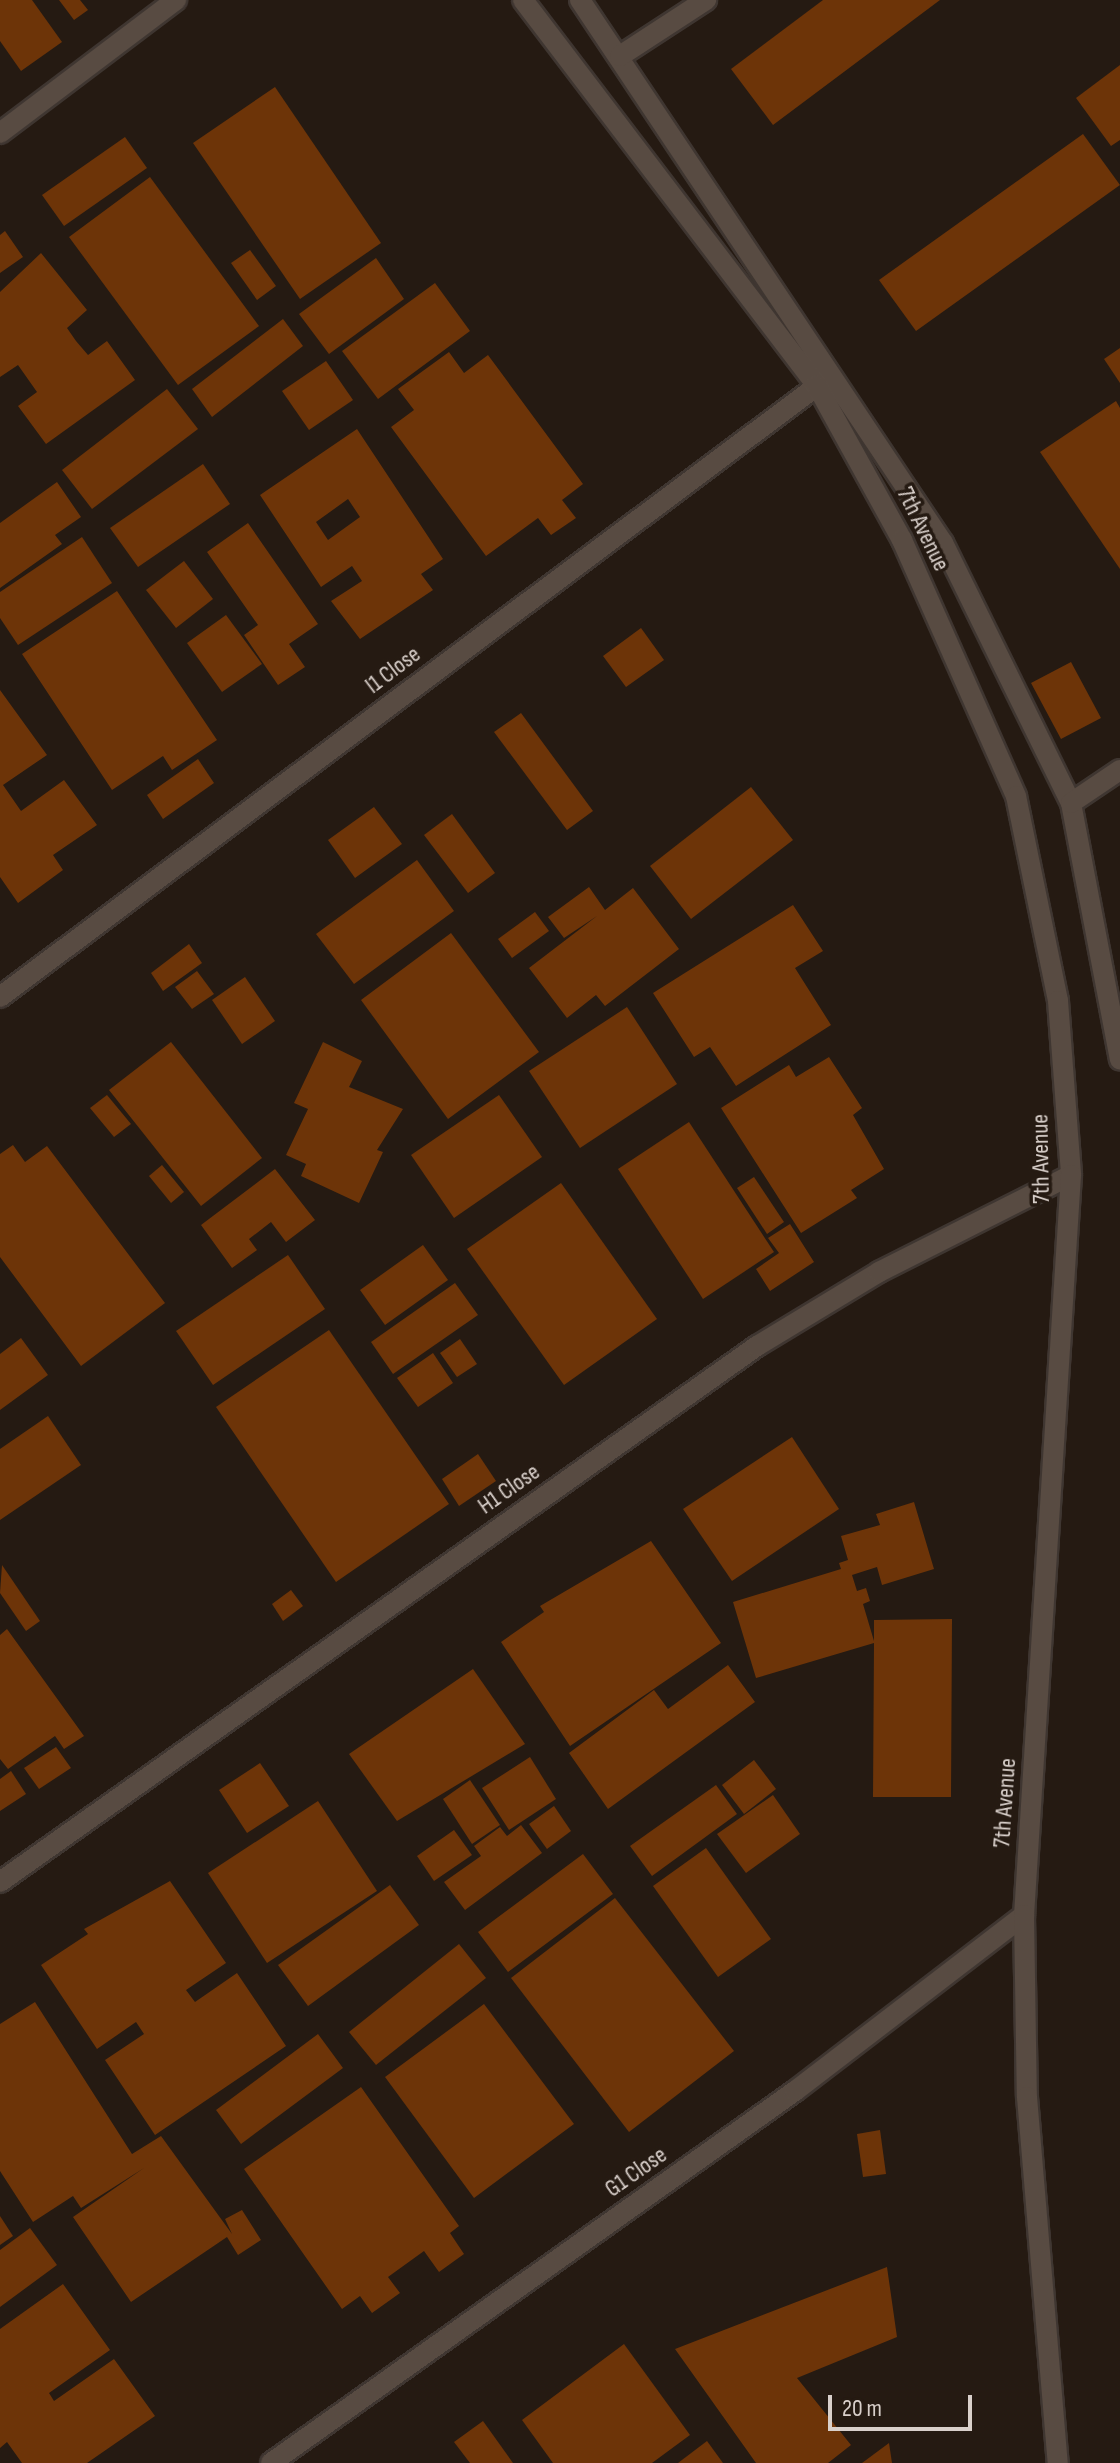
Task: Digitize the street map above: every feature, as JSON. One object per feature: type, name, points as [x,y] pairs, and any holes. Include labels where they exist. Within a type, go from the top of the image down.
[{"type":"street","points":[[0,133],[176,0]]},
{"type":"street","name":"7th Avenue","points":[[523,0],[817,386],[902,540],[1016,796],[1058,1001],[1071,1175],[1024,1915],[1027,2097],[1058,2463]]},
{"type":"street","points":[[580,0],[943,543],[1071,803],[1120,1059]]},
{"type":"street","points":[[620,56],[706,0]]},
{"type":"street","name":"I1 Close","points":[[0,997],[817,386]]},
{"type":"street","points":[[1071,803],[1120,770]]},
{"type":"street","name":"H1 Close","points":[[0,1882],[757,1346],[879,1272],[1071,1175]]},
{"type":"street","name":"G1 Close","points":[[271,2463],[795,2091],[1024,1915]]},
{"type":"building","points":[[0,0],[32,0],[62,42],[21,71],[0,41]]},
{"type":"building","points":[[59,0],[80,0],[88,10],[74,20]]},
{"type":"building","points":[[823,0],[940,0],[773,125],[731,69]]},
{"type":"building","points":[[1120,65],[1120,140],[1111,146],[1076,98]]},
{"type":"building","points":[[275,87],[381,243],[300,299],[193,143]]},
{"type":"building","points":[[1083,134],[1120,185],[916,331],[879,280]]},
{"type":"building","points":[[125,137],[147,168],[64,226],[42,195]]},
{"type":"building","points":[[150,177],[259,326],[178,385],[69,237]]},
{"type":"building","points":[[5,231],[23,257],[0,273],[0,235]]},
{"type":"building","points":[[250,250],[276,286],[257,300],[231,263]]},
{"type":"building","points":[[41,253],[87,310],[67,328],[76,341],[88,355],[107,341],[135,380],[46,444],[18,406],[37,392],[18,365],[0,377],[0,292]]},
{"type":"building","points":[[376,258],[404,299],[329,354],[299,314]]},
{"type":"building","points":[[435,283],[470,331],[378,399],[342,351]]},
{"type":"building","points":[[283,319],[303,346],[212,417],[192,389]]},
{"type":"building","points":[[1120,348],[1120,383],[1104,359]]},
{"type":"building","points":[[449,352],[464,373],[488,355],[583,484],[562,500],[576,518],[551,535],[538,518],[486,556],[391,427],[414,410],[398,389]]},
{"type":"building","points":[[326,361],[353,400],[309,430],[282,391]]},
{"type":"building","points":[[167,389],[198,429],[92,509],[62,470]]},
{"type":"building","points":[[1116,401],[1120,408],[1120,569],[1040,452]]},
{"type":"building","points":[[357,429],[443,559],[421,574],[433,590],[360,639],[331,601],[362,581],[352,566],[321,587],[260,495]],"holes":[[[348,499],[360,517],[328,540],[316,522]]]},
{"type":"building","points":[[203,464],[230,504],[138,567],[110,528]]},
{"type":"building","points":[[57,482],[81,517],[55,535],[62,544],[0,588],[0,523]]},
{"type":"building","points":[[248,523],[318,624],[289,644],[305,667],[278,685],[244,635],[258,625],[207,552]]},
{"type":"building","points":[[82,537],[112,583],[18,645],[0,618],[0,592]]},
{"type":"building","points":[[184,561],[213,599],[176,628],[146,590]]},
{"type":"building","points":[[117,591],[217,740],[172,770],[163,756],[112,790],[22,654]]},
{"type":"building","points":[[226,615],[262,664],[222,692],[187,643]]},
{"type":"building","points":[[641,628],[664,660],[626,687],[603,656]]},
{"type":"building","points":[[1071,662],[1101,718],[1061,739],[1031,683]]},
{"type":"building","points":[[0,690],[47,755],[3,785],[21,811],[64,780],[97,825],[53,855],[63,870],[18,903],[0,877]]},
{"type":"building","points":[[521,713],[593,811],[567,830],[494,732]]},
{"type":"building","points":[[198,759],[214,783],[163,819],[147,795]]},
{"type":"building","points":[[751,787],[793,840],[691,919],[650,866]]},
{"type":"building","points":[[374,807],[402,844],[355,878],[328,840]]},
{"type":"building","points":[[452,814],[495,873],[468,893],[424,835]]},
{"type":"building","points":[[417,860],[454,911],[354,984],[316,934]]},
{"type":"building","points":[[589,887],[605,910],[633,888],[679,949],[605,1006],[596,995],[567,1018],[529,968],[597,916],[564,938],[548,917]]},
{"type":"building","points":[[793,905],[823,951],[795,968],[831,1025],[736,1086],[710,1047],[694,1057],[653,993]]},
{"type":"building","points":[[535,912],[549,931],[512,958],[498,939]]},
{"type":"building","points":[[451,933],[539,1052],[448,1119],[361,1000]]},
{"type":"building","points":[[189,944],[202,963],[163,991],[151,973]]},
{"type":"building","points":[[197,971],[214,994],[192,1009],[175,987]]},
{"type":"building","points":[[245,977],[275,1021],[242,1044],[212,1000]]},
{"type":"building","points":[[627,1007],[677,1084],[580,1148],[529,1071]]},
{"type":"building","points":[[171,1042],[262,1158],[201,1206],[109,1090]]},
{"type":"building","points":[[323,1042],[362,1061],[349,1087],[403,1109],[377,1150],[383,1152],[359,1203],[301,1176],[306,1164],[286,1155],[308,1109],[294,1103]]},
{"type":"building","points":[[829,1057],[862,1108],[853,1115],[884,1169],[851,1190],[857,1198],[801,1233],[721,1108],[789,1065],[796,1077]]},
{"type":"building","points":[[107,1095],[131,1124],[114,1137],[90,1108]]},
{"type":"building","points":[[499,1095],[542,1157],[454,1218],[411,1155]]},
{"type":"building","points":[[689,1122],[774,1252],[703,1299],[618,1169]]},
{"type":"building","points":[[13,1145],[25,1162],[47,1146],[165,1303],[81,1366],[0,1257],[0,1154]]},
{"type":"building","points":[[162,1165],[184,1192],[171,1203],[149,1176]]},
{"type":"building","points":[[275,1169],[315,1220],[286,1242],[271,1222],[249,1239],[257,1250],[232,1268],[201,1225]]},
{"type":"building","points":[[754,1177],[784,1222],[767,1234],[737,1188]]},
{"type":"building","points":[[561,1183],[657,1319],[564,1385],[467,1249]]},
{"type":"building","points":[[790,1224],[814,1262],[770,1291],[756,1269],[779,1253],[768,1238]]},
{"type":"building","points":[[423,1245],[448,1280],[385,1325],[360,1290]]},
{"type":"building","points":[[288,1255],[325,1309],[213,1385],[176,1331]]},
{"type":"building","points":[[455,1283],[478,1315],[393,1374],[371,1342]]},
{"type":"building","points":[[329,1330],[449,1504],[336,1582],[216,1407]]},
{"type":"building","points":[[21,1338],[48,1375],[0,1410],[0,1354]]},
{"type":"building","points":[[460,1339],[477,1364],[457,1377],[440,1353]]},
{"type":"building","points":[[433,1353],[453,1383],[418,1407],[397,1378]]},
{"type":"building","points":[[48,1416],[81,1465],[0,1520],[0,1449]]},
{"type":"building","points":[[792,1437],[839,1509],[732,1581],[683,1509]]},
{"type":"building","points":[[478,1454],[496,1481],[459,1506],[442,1479]]},
{"type":"building","points":[[914,1502],[934,1569],[882,1585],[877,1567],[852,1575],[857,1591],[866,1588],[870,1601],[863,1604],[874,1641],[874,1620],[952,1619],[951,1797],[873,1797],[874,1643],[756,1678],[733,1602],[841,1569],[839,1563],[848,1560],[841,1536],[880,1525],[876,1514]]},
{"type":"building","points":[[651,1541],[721,1643],[570,1746],[501,1642],[544,1612],[540,1606]]},
{"type":"building","points":[[2,1565],[40,1621],[26,1631],[0,1593]]},
{"type":"building","points":[[291,1590],[303,1606],[283,1621],[272,1604]]},
{"type":"building","points":[[7,1629],[84,1736],[64,1749],[55,1736],[8,1769],[0,1759],[0,1635]]},
{"type":"building","points":[[728,1665],[755,1702],[608,1809],[569,1753],[654,1690],[668,1709]]},
{"type":"building","points":[[473,1669],[525,1744],[397,1821],[349,1754]]},
{"type":"building","points":[[56,1747],[71,1768],[39,1789],[24,1768]]},
{"type":"building","points":[[530,1757],[556,1799],[509,1830],[482,1788]]},
{"type":"building","points":[[754,1760],[776,1789],[744,1814],[722,1785]]},
{"type":"building","points":[[260,1763],[289,1806],[247,1833],[219,1790]]},
{"type":"building","points":[[11,1771],[26,1794],[0,1811],[0,1779]]},
{"type":"building","points":[[470,1780],[500,1825],[472,1844],[443,1799]]},
{"type":"building","points":[[716,1785],[737,1814],[652,1876],[630,1846]]},
{"type":"building","points":[[773,1795],[800,1834],[746,1873],[717,1834]]},
{"type":"building","points":[[318,1801],[377,1891],[267,1963],[208,1873]]},
{"type":"building","points":[[554,1806],[571,1831],[547,1849],[529,1824]]},
{"type":"building","points":[[521,1825],[542,1853],[465,1910],[444,1882],[481,1856],[474,1846],[500,1827],[507,1836]]},
{"type":"building","points":[[454,1830],[472,1855],[434,1881],[417,1856]]},
{"type":"building","points":[[706,1848],[771,1939],[718,1977],[653,1886]]},
{"type":"building","points":[[583,1854],[613,1894],[508,1972],[478,1932]]},
{"type":"building","points":[[170,1881],[226,1963],[186,1990],[195,2002],[237,1973],[286,2046],[155,2135],[105,2060],[144,2034],[136,2022],[97,2049],[41,1965],[88,1934],[84,1929]]},
{"type":"building","points":[[390,1885],[419,1925],[308,2006],[278,1965]]},
{"type":"building","points":[[615,1898],[734,2051],[629,2132],[511,1978]]},
{"type":"building","points":[[459,1944],[486,1978],[376,2065],[349,2032]]},
{"type":"building","points":[[35,2002],[132,2154],[161,2136],[232,2234],[225,2219],[242,2210],[261,2240],[238,2255],[227,2237],[131,2302],[73,2217],[144,2168],[81,2208],[73,2196],[33,2222],[0,2171],[0,2024]]},
{"type":"building","points":[[484,2004],[574,2124],[474,2198],[385,2077]]},
{"type":"building","points":[[318,2034],[343,2068],[241,2144],[216,2110]]},
{"type":"building","points":[[361,2087],[459,2226],[450,2233],[464,2254],[439,2272],[424,2251],[388,2277],[400,2293],[372,2313],[360,2296],[342,2309],[244,2169]]},
{"type":"building","points":[[880,2130],[886,2174],[863,2177],[857,2134]]},
{"type":"building","points":[[0,2216],[13,2236],[0,2245]]},
{"type":"building","points":[[30,2228],[57,2265],[0,2307],[0,2250]]},
{"type":"building","points":[[887,2267],[897,2337],[797,2378],[851,2445],[828,2463],[756,2463],[675,2349]]},
{"type":"building","points":[[63,2284],[110,2350],[49,2393],[54,2401],[114,2359],[155,2416],[87,2463],[22,2463],[7,2442],[0,2448],[0,2329]]},
{"type":"building","points":[[624,2344],[690,2435],[652,2463],[553,2463],[522,2420]]},
{"type":"building","points":[[483,2421],[513,2463],[470,2463],[454,2442]]},
{"type":"building","points":[[707,2441],[723,2463],[678,2463]]},
{"type":"building","points":[[889,2443],[892,2463],[862,2463]]}]
